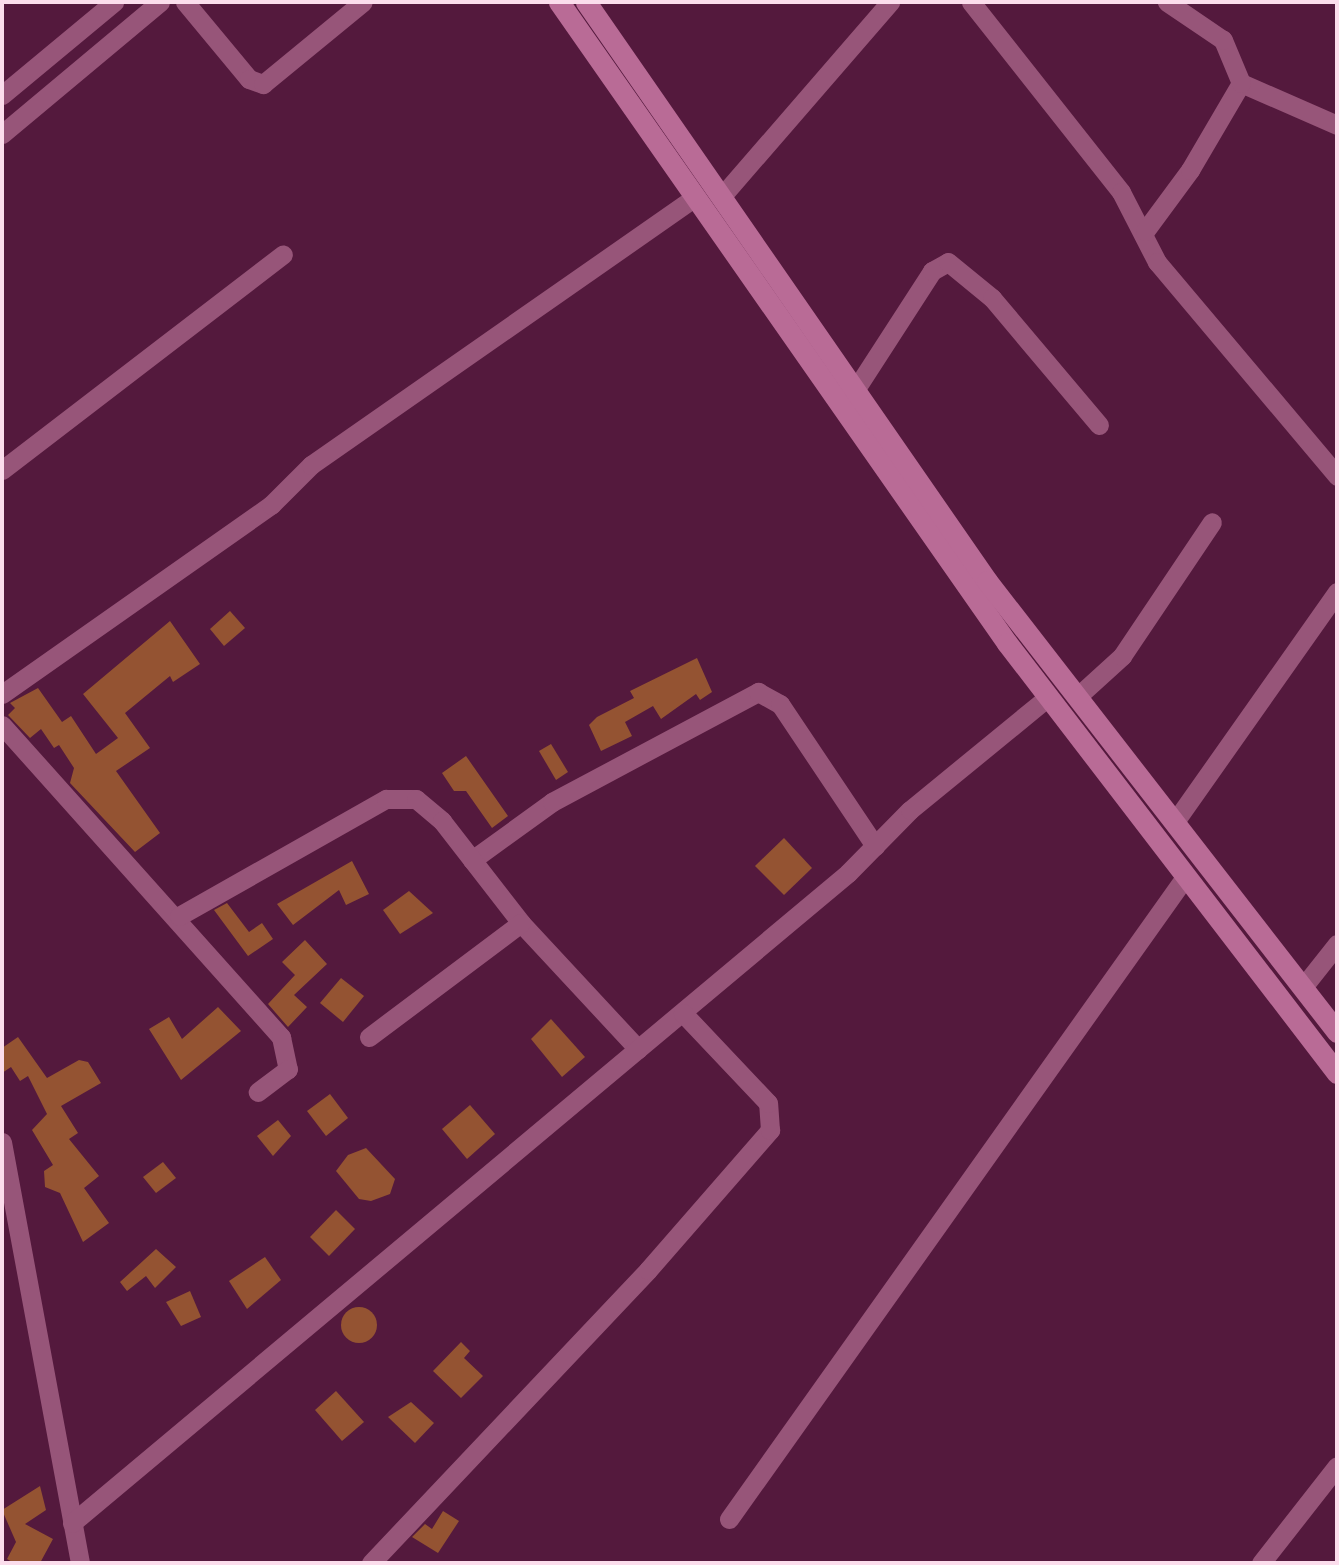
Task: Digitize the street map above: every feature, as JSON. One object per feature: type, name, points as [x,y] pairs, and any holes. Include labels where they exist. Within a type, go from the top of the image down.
[{"type":"main road","points":[[558,2],[842,410],[1048,697],[1337,1073]]},
{"type":"main road","points":[[586,2],[855,390],[1077,697],[1337,1032]]},
{"type":"street","points":[[2,94],[114,2]]},
{"type":"street","points":[[2,134],[160,2]]},
{"type":"street","points":[[185,2],[249,79],[263,84],[363,2]]},
{"type":"street","points":[[722,196],[890,2]]},
{"type":"street","points":[[971,2],[1145,230],[1164,271],[1337,476]]},
{"type":"street","points":[[1167,2],[1223,40],[1241,83],[1337,125]]},
{"type":"street","points":[[1145,230],[1190,170],[1241,83]]},
{"type":"street","points":[[2,694],[271,505],[311,465],[694,198]]},
{"type":"street","points":[[2,470],[283,254]]},
{"type":"street","points":[[842,410],[932,271],[948,262],[992,298],[1099,425]]},
{"type":"street","points":[[1077,697],[1122,656],[1212,522]]},
{"type":"street","points":[[1174,822],[1337,592]]},
{"type":"street","points":[[472,860],[552,802],[758,692],[780,704],[875,846]]},
{"type":"street","points":[[72,1523],[683,1013],[1048,697]]},
{"type":"street","points":[[2,725],[179,916],[287,1049],[285,1075],[258,1092]]},
{"type":"street","points":[[179,916],[396,796],[427,806],[520,923],[638,1049]]},
{"type":"street","points":[[729,1519],[1185,877]]},
{"type":"street","points":[[369,1037],[520,923]]},
{"type":"street","points":[[1303,987],[1337,944]]},
{"type":"street","points":[[371,1563],[648,1270],[770,1130],[768,1103],[683,1013]]},
{"type":"street","points":[[2,1142],[6,1181],[80,1563]]},
{"type":"street","points":[[1261,1563],[1337,1466]]},
{"type":"building","points":[[230,611],[245,628],[224,646],[210,629]]},
{"type":"building","points":[[170,621],[200,664],[173,682],[170,676],[125,713],[150,748],[116,771],[160,833],[135,852],[70,783],[74,768],[59,745],[54,748],[41,729],[30,738],[8,715],[15,708],[10,703],[38,688],[62,722],[71,716],[96,754],[118,738],[83,694]]},
{"type":"building","points":[[697,658],[712,692],[700,700],[696,694],[661,719],[653,706],[625,722],[632,736],[601,751],[589,725],[597,717],[634,698],[630,691]]},
{"type":"building","points":[[551,744],[568,772],[556,780],[539,751]]},
{"type":"building","points":[[466,756],[508,816],[492,828],[466,791],[454,791],[442,773]]},
{"type":"building","points":[[784,838],[812,868],[784,895],[755,866]]},
{"type":"building","points":[[352,861],[369,894],[346,905],[339,890],[293,925],[277,904]]},
{"type":"building","points":[[409,891],[433,913],[400,934],[383,910]]},
{"type":"building","points":[[227,903],[249,932],[262,923],[273,939],[248,956],[214,910]]},
{"type":"building","points":[[305,940],[327,964],[294,995],[307,1007],[288,1027],[268,1004],[295,975],[282,962]]},
{"type":"building","points":[[341,978],[364,996],[343,1022],[320,1003]]},
{"type":"building","points":[[218,1007],[241,1031],[181,1080],[149,1029],[169,1017],[182,1039]]},
{"type":"building","points":[[551,1019],[585,1057],[562,1077],[531,1039]]},
{"type":"building","points":[[18,1037],[47,1078],[79,1060],[88,1062],[101,1083],[61,1106],[78,1133],[69,1139],[99,1176],[84,1188],[109,1223],[83,1242],[60,1193],[45,1187],[44,1171],[53,1165],[32,1130],[47,1114],[28,1076],[20,1081],[11,1067],[2,1073],[2,1048]]},
{"type":"building","points":[[330,1094],[348,1118],[326,1136],[307,1111]]},
{"type":"building","points":[[470,1105],[495,1134],[467,1159],[442,1129]]},
{"type":"building","points":[[278,1120],[291,1136],[273,1156],[257,1136]]},
{"type":"building","points":[[366,1148],[395,1179],[390,1194],[371,1201],[359,1199],[336,1171],[348,1155]]},
{"type":"building","points":[[163,1162],[176,1178],[156,1193],[143,1177]]},
{"type":"building","points":[[336,1210],[355,1229],[329,1256],[310,1237]]},
{"type":"building","points":[[156,1249],[176,1267],[155,1288],[146,1276],[127,1291],[120,1282]]},
{"type":"building","points":[[265,1257],[281,1280],[247,1309],[229,1281]]},
{"type":"building","points":[[190,1291],[201,1317],[181,1326],[166,1302]]},
{"type":"building","points":[[359,1307],[372,1312],[377,1325],[372,1338],[359,1343],[346,1338],[341,1325],[346,1312]]},
{"type":"building","points":[[461,1342],[470,1351],[464,1358],[483,1376],[461,1398],[433,1371]]},
{"type":"building","points":[[336,1391],[364,1422],[342,1441],[315,1410]]},
{"type":"building","points":[[411,1402],[434,1423],[415,1443],[388,1417]]},
{"type":"building","points":[[40,1486],[46,1510],[25,1524],[53,1539],[40,1563],[14,1563],[7,1559],[16,1542],[2,1510]]},
{"type":"building","points":[[443,1511],[459,1521],[438,1553],[412,1537],[425,1524],[432,1529]]}]
